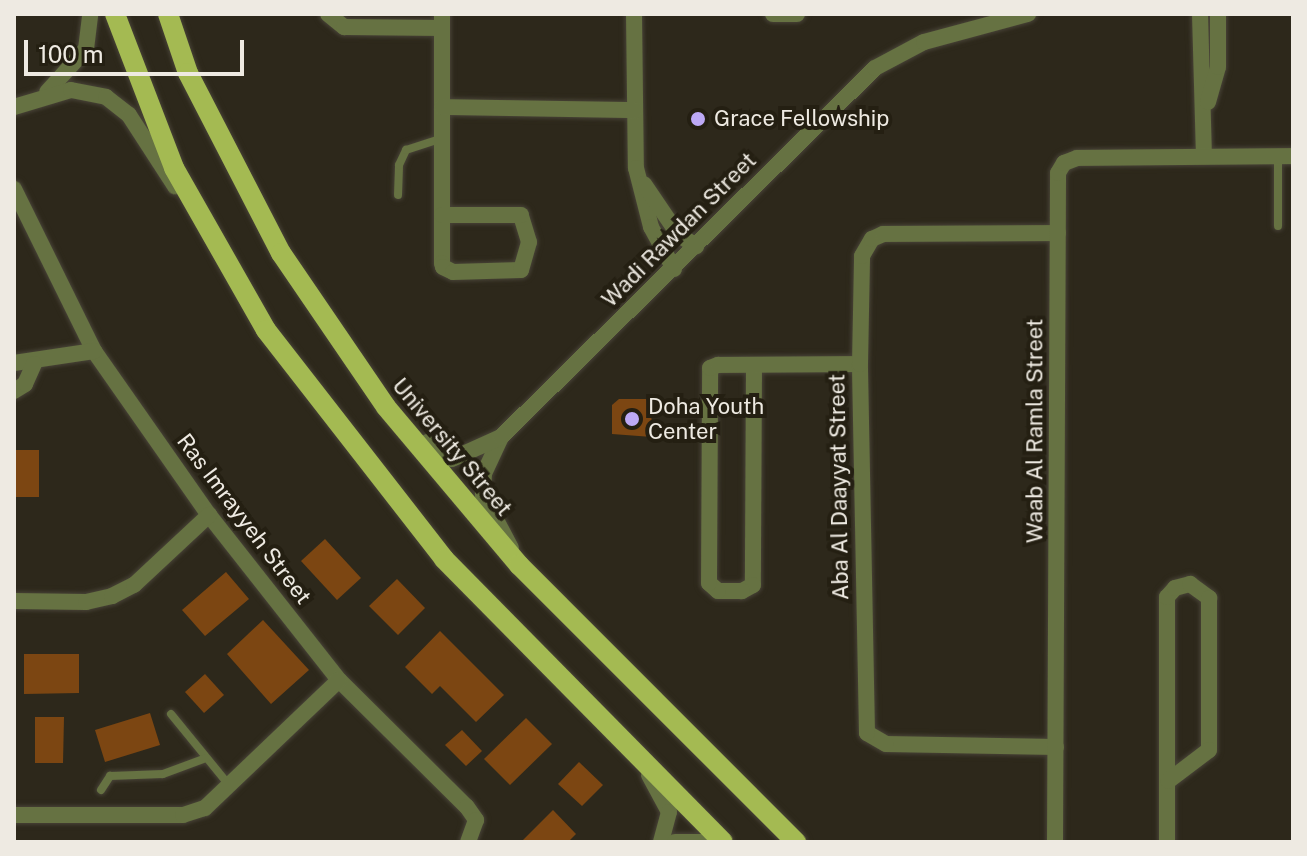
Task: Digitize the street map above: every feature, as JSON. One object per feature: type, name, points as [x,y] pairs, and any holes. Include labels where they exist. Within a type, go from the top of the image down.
[{"type":"main road","points":[[115,14],[192,204],[266,330],[386,490],[453,569],[723,842]]},
{"type":"main road","name":"University Street","points":[[168,14],[188,73],[281,253],[386,407],[519,565],[796,842]]},
{"type":"street","points":[[44,95],[68,75],[86,49],[90,14]]},
{"type":"street","points":[[328,14],[344,27],[442,21],[442,215],[446,270],[521,270],[529,242],[521,215],[442,215]]},
{"type":"street","points":[[634,14],[636,168],[651,227],[674,269]]},
{"type":"street","points":[[773,14],[797,14]]},
{"type":"street","name":"Wadi Rawdan Street","points":[[386,407],[440,456],[452,459],[501,437],[875,68],[924,42],[1028,14]]},
{"type":"street","points":[[1200,14],[1206,107],[1204,155]]},
{"type":"street","points":[[1206,107],[1218,67],[1218,14]]},
{"type":"street","points":[[14,107],[44,95],[87,91],[120,105],[192,204]]},
{"type":"street","points":[[442,107],[635,110]]},
{"type":"street","name":"Waab Al Ramla Street","points":[[1055,842],[1058,173],[1064,163],[1204,155],[1286,156]]},
{"type":"street","points":[[636,168],[656,207],[696,246]]},
{"type":"street","name":"Ras Imrayyeh Street","points":[[14,189],[94,351],[209,515],[339,680],[467,807],[476,820],[468,842]]},
{"type":"street","name":"Aba Al Daayyat Street","points":[[1056,747],[886,744],[867,733],[863,710],[860,364],[862,256],[872,239],[883,234],[1058,233]]},
{"type":"street","points":[[14,363],[34,364],[94,351]]},
{"type":"street","points":[[14,391],[25,384],[34,364]]},
{"type":"street","points":[[754,365],[753,585],[742,591],[718,591],[709,583],[710,368],[718,365],[860,364]]},
{"type":"street","name":"Wadi Rawdan Street","points":[[501,437],[484,473],[483,495],[519,565]]},
{"type":"street","points":[[14,601],[86,602],[112,596],[134,585],[209,515]]},
{"type":"street","points":[[1167,842],[1167,597],[1175,588],[1190,584],[1209,598],[1209,750],[1168,781]]},
{"type":"street","points":[[14,815],[183,815],[205,808],[231,787],[339,680]]},
{"type":"street","points":[[627,744],[669,812],[661,842]]},
{"type":"street","points":[[675,842],[704,842]]},
{"type":"lane","points":[[398,195],[399,165],[406,150],[442,138]]},
{"type":"lane","points":[[1278,226],[1286,156]]},
{"type":"lane","points":[[171,714],[231,787]]},
{"type":"lane","points":[[101,790],[110,776],[163,774],[206,758]]},
{"type":"building","name":"Doha Youth Center","points":[[619,399],[646,399],[651,404],[652,437],[612,434],[612,405]]},
{"type":"building","points":[[14,450],[39,450],[39,497],[14,497]]},
{"type":"building","points":[[325,539],[361,578],[337,600],[301,561]]},
{"type":"building","points":[[226,572],[249,599],[205,636],[182,610]]},
{"type":"building","points":[[397,579],[425,608],[398,635],[369,606]]},
{"type":"building","points":[[263,620],[309,670],[271,704],[227,654]]},
{"type":"building","points":[[440,631],[504,695],[476,722],[440,686],[432,694],[405,667]]},
{"type":"building","points":[[24,654],[79,654],[79,693],[24,694]]},
{"type":"building","points":[[205,674],[224,695],[204,713],[185,692]]},
{"type":"building","points":[[150,713],[160,745],[105,762],[95,730]]},
{"type":"building","points":[[35,717],[64,717],[63,763],[35,763]]},
{"type":"building","points":[[526,718],[552,744],[510,785],[484,759]]},
{"type":"building","points":[[462,730],[482,751],[466,766],[445,745]]},
{"type":"building","points":[[579,762],[603,785],[582,806],[558,784]]},
{"type":"building","points":[[553,810],[576,834],[568,842],[521,842]]},
{"type":"place","name":"Grace Fellowship","points":[[698,119]]},
{"type":"place","name":"Doha Youth Center","points":[[632,419]]}]
